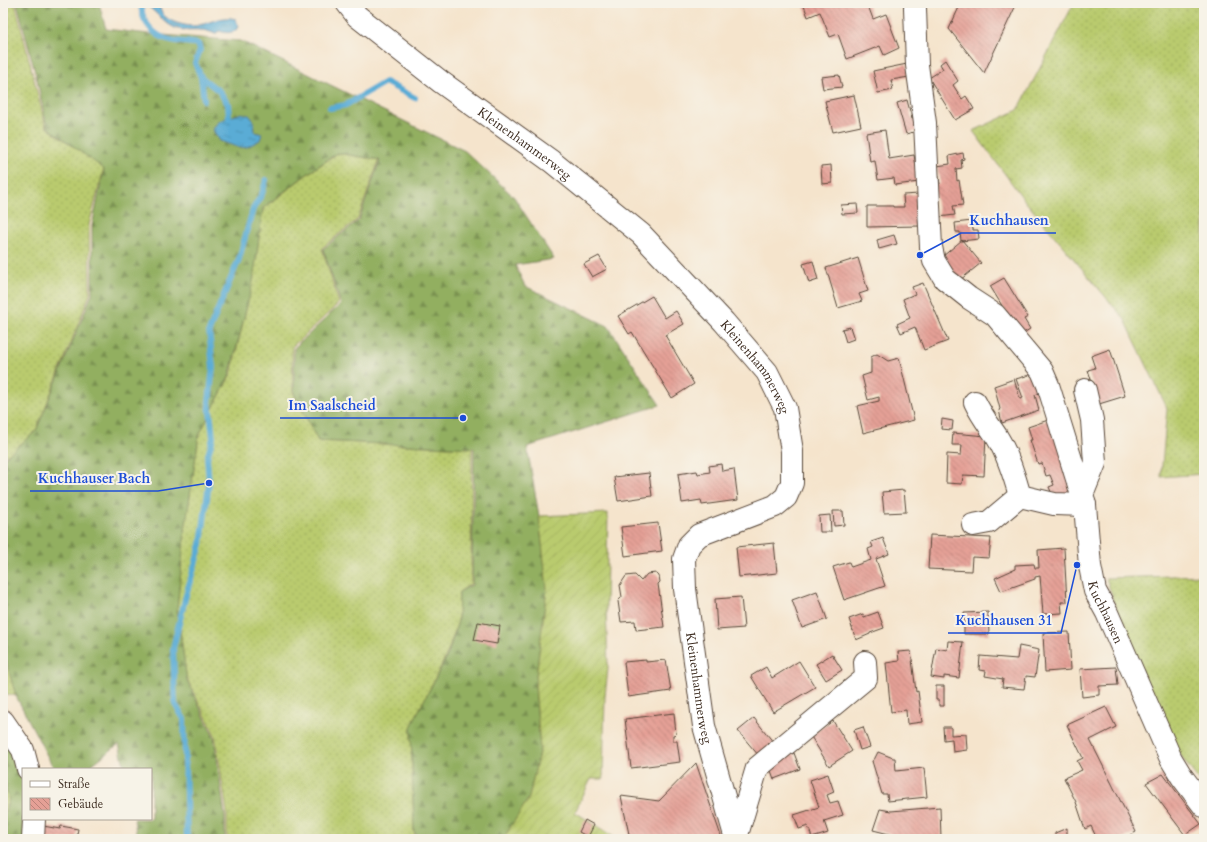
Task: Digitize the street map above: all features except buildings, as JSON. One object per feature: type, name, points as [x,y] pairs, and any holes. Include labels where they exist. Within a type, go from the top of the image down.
[{"type":"street","name":"Kleinenhammerweg","points":[[347,3],[357,16],[441,82],[551,161],[641,234],[724,322],[767,372],[785,408],[792,451],[792,483],[786,497],[776,506],[699,535],[689,545],[684,559],[685,589],[704,726],[736,838]]},
{"type":"street","name":"Kuchhausen","points":[[917,5],[917,65],[925,123],[931,247],[934,261],[946,279],[969,298],[995,315],[1042,371],[1048,385],[1084,500],[1090,566],[1095,591],[1107,613],[1172,759],[1182,777],[1204,806]]},
{"type":"street","points":[[1020,496],[1054,504],[1084,500],[1094,463],[1092,420],[1085,390]]},
{"type":"street","points":[[975,402],[979,412],[998,438],[1020,496]]},
{"type":"street","points":[[973,525],[989,522],[1020,496]]},
{"type":"street","name":"Kleinenhammerweg","points":[[736,838],[757,768],[866,678],[866,662]]},
{"type":"street","points":[[3,721],[23,750],[28,768]]},
{"type":"street","points":[[33,839],[34,820]]},
{"type":"green space","points":[[3,3],[15,3],[46,127],[104,168],[89,225],[90,294],[36,431],[7,456],[3,453]]},
{"type":"green space","points":[[17,3],[99,3],[106,29],[241,41],[465,151],[514,197],[554,259],[515,265],[525,286],[608,326],[660,405],[527,447],[539,516],[547,588],[535,685],[540,748],[529,798],[503,839],[418,839],[414,832],[411,728],[448,654],[458,621],[459,592],[472,585],[474,448],[318,441],[294,393],[294,348],[341,304],[323,249],[359,220],[380,160],[337,153],[263,208],[253,282],[229,377],[199,435],[185,530],[177,609],[187,681],[214,737],[225,816],[225,839],[137,839],[134,820],[152,820],[152,768],[125,768],[119,744],[87,768],[53,768],[16,696],[3,650],[3,459],[36,431],[92,294],[92,226],[104,169],[47,127],[37,80]]},
{"type":"green space","points":[[1074,3],[1197,3],[1204,20],[1204,474],[1161,477],[1167,408],[1125,320],[1025,201],[973,131],[1018,110]]},
{"type":"green space","points":[[338,153],[379,160],[358,219],[322,248],[339,303],[292,347],[293,392],[318,441],[472,448],[471,584],[459,592],[458,621],[447,654],[411,727],[414,832],[416,839],[227,839],[227,813],[215,735],[186,677],[177,605],[185,529],[199,435],[231,374],[253,279],[263,209],[306,175]]},
{"type":"green space","points":[[608,513],[606,606],[608,669],[605,696],[603,779],[591,779],[575,812],[617,839],[503,839],[529,798],[540,748],[535,685],[547,588],[539,516]]},
{"type":"green space","points":[[1204,575],[1204,787],[1185,762],[1165,729],[1124,631],[1106,578]]},
{"type":"green space","points":[[3,650],[16,696],[3,693]]},
{"type":"green space","points":[[3,729],[22,768],[22,820],[28,839],[3,839],[3,817],[9,799],[3,780]]},
{"type":"green space","points":[[3,780],[9,799],[3,817]]},
{"type":"water","points":[[143,3],[162,3],[160,9],[164,15],[173,21],[182,24],[196,26],[222,18],[231,18],[236,19],[238,25],[237,29],[228,33],[219,31],[215,34],[204,30],[178,29],[166,23]]},
{"type":"water","points":[[241,113],[249,115],[254,121],[255,132],[262,134],[260,140],[247,147],[240,148],[220,141],[213,130],[218,123],[224,119]]},
{"type":"waterway","points":[[142,3],[142,14],[144,19],[159,36],[175,41],[198,44],[200,50],[195,63],[201,77],[204,100]]},
{"type":"waterway","points":[[201,77],[219,91],[228,104],[229,118]]},
{"type":"waterway","points":[[330,108],[346,105],[385,82],[415,98]]},
{"type":"waterway","points":[[187,839],[184,719],[175,704],[173,648],[186,595],[201,544],[209,483],[207,458],[213,438],[209,402],[213,367],[209,331],[239,259],[253,209],[262,194],[266,180]]},
{"type":"place","name":"Kuchhausen","points":[[920,255]]},
{"type":"place","name":"Im Saalscheid","points":[[463,418]]},
{"type":"place","name":"Kuchhauser Bach","points":[[209,483]]},
{"type":"place","name":"Kuchhausen 31","points":[[1077,565]]}]
